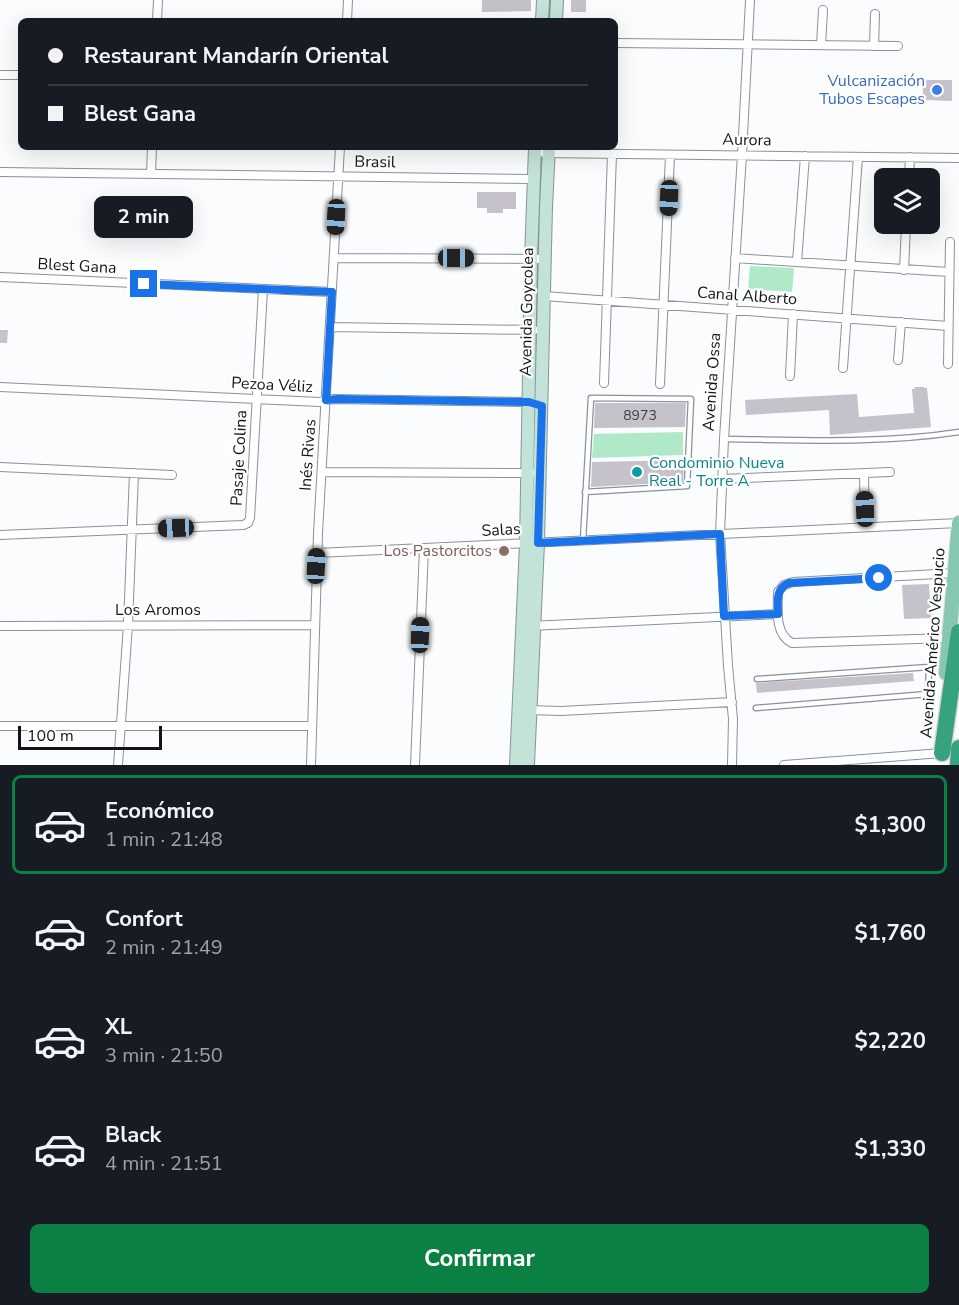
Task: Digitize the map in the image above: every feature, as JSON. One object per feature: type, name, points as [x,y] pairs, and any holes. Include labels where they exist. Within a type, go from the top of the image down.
[{"type":"highway","points":[[941,759],[954,635]]},
{"type":"highway","points":[[958,765],[959,748]]},
{"type":"main road","name":"Avenida Américo Vespucio","points":[[941,759],[947,666],[954,635],[959,523]]},
{"type":"street","points":[[157,18],[158,0]]},
{"type":"street","points":[[347,18],[348,0]]},
{"type":"street","points":[[542,18],[543,0]]},
{"type":"street","points":[[556,18],[557,0]]},
{"type":"street","name":"Avenida Ossa","points":[[732,765],[734,730],[724,616],[720,534],[750,0]]},
{"type":"street","points":[[821,45],[823,10]]},
{"type":"street","points":[[874,46],[875,14]]},
{"type":"street","points":[[618,43],[898,46]]},
{"type":"street","points":[[0,75],[18,75]]},
{"type":"street","points":[[151,174],[152,150]]},
{"type":"street","name":"Inés Rivas","points":[[311,765],[317,553],[340,150]]},
{"type":"street","name":"Aurora","points":[[535,150],[612,154],[959,158]]},
{"type":"street","name":"Avenida Goycolea","points":[[532,543],[527,473],[535,150]]},
{"type":"street","name":"Avenida Goycolea","points":[[516,765],[524,710],[532,543],[540,473],[549,150]]},
{"type":"street","points":[[604,383],[612,154]]},
{"type":"street","points":[[660,384],[670,155]]},
{"type":"street","points":[[797,262],[805,156]]},
{"type":"street","points":[[843,368],[858,157]]},
{"type":"street","points":[[909,168],[910,157]]},
{"type":"street","name":"Brasil","points":[[0,172],[534,180]]},
{"type":"street","points":[[904,270],[906,234]]},
{"type":"street","points":[[948,364],[950,242]]},
{"type":"street","points":[[334,258],[545,260]]},
{"type":"street","points":[[735,258],[949,272]]},
{"type":"street","name":"Blest Gana","points":[[0,277],[332,292]]},
{"type":"street","name":"Pasaje Colina","points":[[0,535],[248,523],[263,289]]},
{"type":"street","name":"Canal Alberto","points":[[544,296],[948,326]]},
{"type":"street","points":[[790,376],[793,314]]},
{"type":"street","points":[[898,360],[901,322]]},
{"type":"street","points":[[330,327],[544,330]]},
{"type":"street","name":"Pezoa Véliz","points":[[0,387],[320,402],[338,399],[529,402],[542,406]]},
{"type":"street","points":[[0,466],[172,475]]},
{"type":"street","points":[[322,472],[540,473]]},
{"type":"street","points":[[722,479],[890,472]]},
{"type":"street","points":[[118,765],[128,625],[134,473]]},
{"type":"street","points":[[864,474],[865,527]]},
{"type":"street","name":"Salas","points":[[317,553],[959,523]]},
{"type":"street","points":[[415,765],[424,548]]},
{"type":"street","points":[[954,635],[792,643],[786,640],[780,630],[778,592],[789,583],[955,573]]},
{"type":"street","points":[[529,626],[778,614]]},
{"type":"street","name":"Los Aromos","points":[[0,626],[315,625]]},
{"type":"street","points":[[524,710],[561,711],[732,702]]},
{"type":"street","name":"Avenida Goycolea","points":[[524,710],[528,765]]},
{"type":"street","points":[[0,726],[312,726]]},
{"type":"street","points":[[784,765],[941,759]]},
{"type":"lane","points":[[583,541],[585,492],[591,398],[691,399],[687,486],[585,492]]},
{"type":"lane","points":[[724,439],[906,439],[959,432]]},
{"type":"lane","points":[[757,679],[947,666]]},
{"type":"lane","points":[[756,708],[928,694],[929,667]]},
{"type":"green space","points":[[750,266],[794,268],[792,292],[748,289]]},
{"type":"green space","points":[[683,432],[683,455],[592,458],[594,434]]},
{"type":"building","points":[[482,0],[531,0],[531,11],[482,12]]},
{"type":"building","points":[[571,0],[586,0],[586,12],[571,12]]},
{"type":"building","name":"Vulcanización Tubos Escapes","points":[[923,80],[952,80],[952,101],[923,100]]},
{"type":"building","points":[[477,192],[516,192],[516,209],[503,209],[503,213],[487,213],[487,208],[477,208]]},
{"type":"building","points":[[0,330],[8,330],[7,343],[0,343]]},
{"type":"building","points":[[914,387],[927,388],[931,427],[830,435],[829,410],[746,415],[745,400],[857,394],[859,417],[914,413],[912,389],[915,389]]},
{"type":"building","points":[[595,403],[686,403],[685,427],[594,428]]},
{"type":"building","name":"Condominio Nueva Real - Torre A","points":[[684,460],[683,482],[591,487],[592,462]]},
{"type":"building","points":[[929,584],[931,618],[904,619],[902,585]]},
{"type":"building","points":[[913,673],[914,681],[757,693],[756,683]]},
{"type":"place","name":"Vulcanización Tubos Escapes","points":[[937,90]]},
{"type":"place","name":"Condominio Nueva Real - Torre A","points":[[637,472]]},
{"type":"place","name":"Los Pastorcitos","points":[[504,551]]},
{"type":"route","points":[[144,284],[332,292],[326,400],[529,402],[542,406],[538,543],[720,534],[724,616],[778,614],[778,592],[784,585],[793,582],[879,578]]}]
